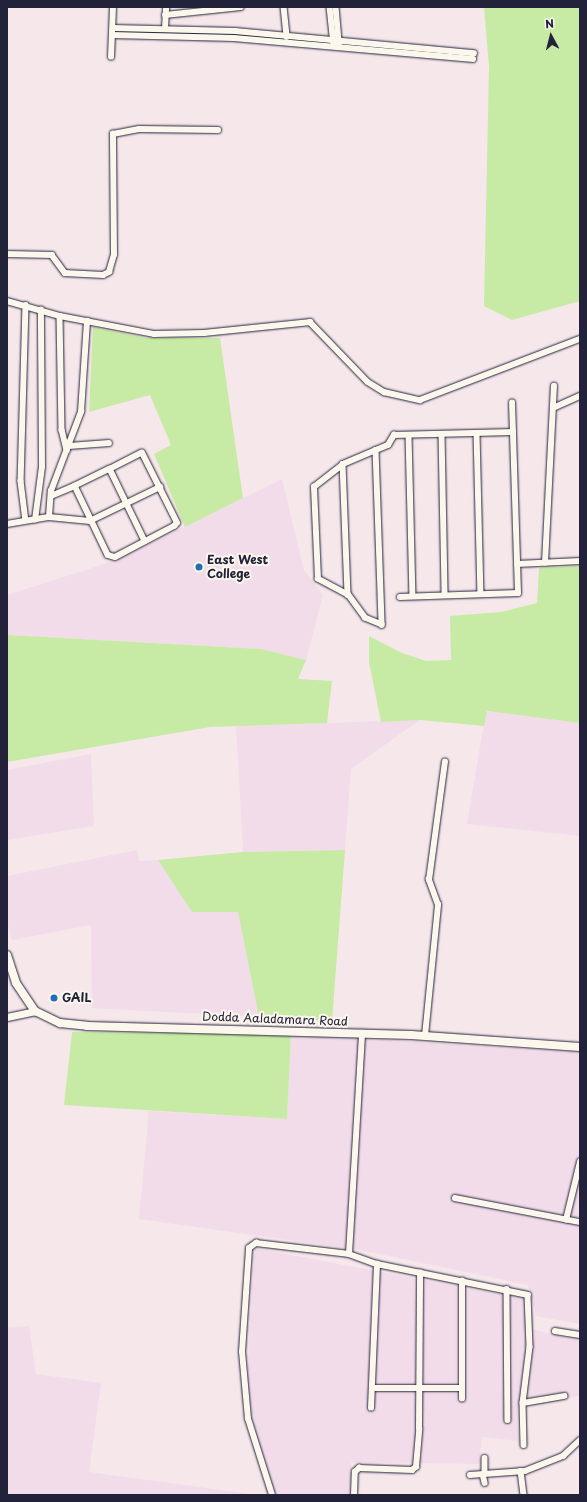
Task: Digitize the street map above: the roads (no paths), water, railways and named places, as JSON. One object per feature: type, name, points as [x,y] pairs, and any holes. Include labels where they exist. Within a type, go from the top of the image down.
[{"type":"main road","points":[[7,954],[16,983],[35,1011]]},
{"type":"main road","name":"Dodda Aaladamara Road","points":[[35,1011],[60,1022],[87,1026],[362,1033],[580,1047]]},
{"type":"street","points":[[112,57],[113,7]]},
{"type":"street","points":[[165,29],[166,7]]},
{"type":"street","points":[[166,15],[241,7]]},
{"type":"street","points":[[284,7],[287,37]]},
{"type":"street","points":[[330,7],[337,48]]},
{"type":"street","points":[[336,7],[336,42]]},
{"type":"street","points":[[112,28],[227,30],[336,42],[474,53]]},
{"type":"street","points":[[112,35],[220,37],[473,59]]},
{"type":"street","points":[[7,254],[52,255],[65,273],[103,275],[109,272],[114,255],[113,134],[139,129],[218,130]]},
{"type":"street","points":[[7,301],[26,305],[60,316],[154,334],[204,333],[310,322],[368,382],[384,392],[420,400],[580,339]]},
{"type":"street","points":[[26,305],[21,481],[26,520]]},
{"type":"street","points":[[36,520],[42,468],[40,310]]},
{"type":"street","points":[[60,316],[62,430],[68,448]]},
{"type":"street","points":[[49,517],[51,496],[81,412],[88,322]]},
{"type":"street","points":[[546,564],[554,386]]},
{"type":"street","points":[[553,408],[580,396]]},
{"type":"street","points":[[400,597],[518,593],[512,403]]},
{"type":"street","points":[[376,450],[382,625],[365,618],[348,595],[318,579],[314,487],[343,464],[376,450],[388,445],[394,435],[513,432]]},
{"type":"street","points":[[477,433],[481,594]]},
{"type":"street","points":[[442,434],[445,595]]},
{"type":"street","points":[[409,435],[413,596]]},
{"type":"street","points":[[68,448],[109,443]]},
{"type":"street","points":[[51,496],[75,486],[142,453],[177,523],[110,558],[75,486]]},
{"type":"street","points":[[343,464],[348,595]]},
{"type":"street","points":[[110,469],[145,541]]},
{"type":"street","points":[[7,524],[49,517],[92,520],[160,487]]},
{"type":"street","points":[[517,564],[546,564],[580,561]]},
{"type":"street","points":[[425,1036],[438,905],[429,880],[445,762]]},
{"type":"street","points":[[7,1017],[35,1011]]},
{"type":"street","points":[[349,1254],[362,1033]]},
{"type":"street","points":[[566,1220],[580,1162]]},
{"type":"street","points":[[455,1198],[580,1222]]},
{"type":"street","points":[[272,1495],[248,1419],[242,1352],[249,1248],[256,1243],[349,1254],[377,1264],[507,1289],[528,1295],[530,1347],[523,1403],[524,1445]]},
{"type":"street","points":[[371,1408],[377,1264]]},
{"type":"street","points":[[354,1495],[355,1472],[359,1468],[416,1469],[419,1388],[420,1273]]},
{"type":"street","points":[[462,1281],[462,1399]]},
{"type":"street","points":[[507,1289],[508,1420]]},
{"type":"street","points":[[555,1331],[580,1335]]},
{"type":"street","points":[[372,1388],[461,1388]]},
{"type":"street","points":[[523,1403],[564,1396]]},
{"type":"street","points":[[470,1475],[521,1471],[563,1456],[580,1440]]},
{"type":"street","points":[[485,1458],[485,1483]]},
{"type":"street","points":[[521,1471],[524,1495]]},
{"type":"place","name":"East West College","points":[[199,567]]},
{"type":"place","name":"GAIL","points":[[54,998]]}]
